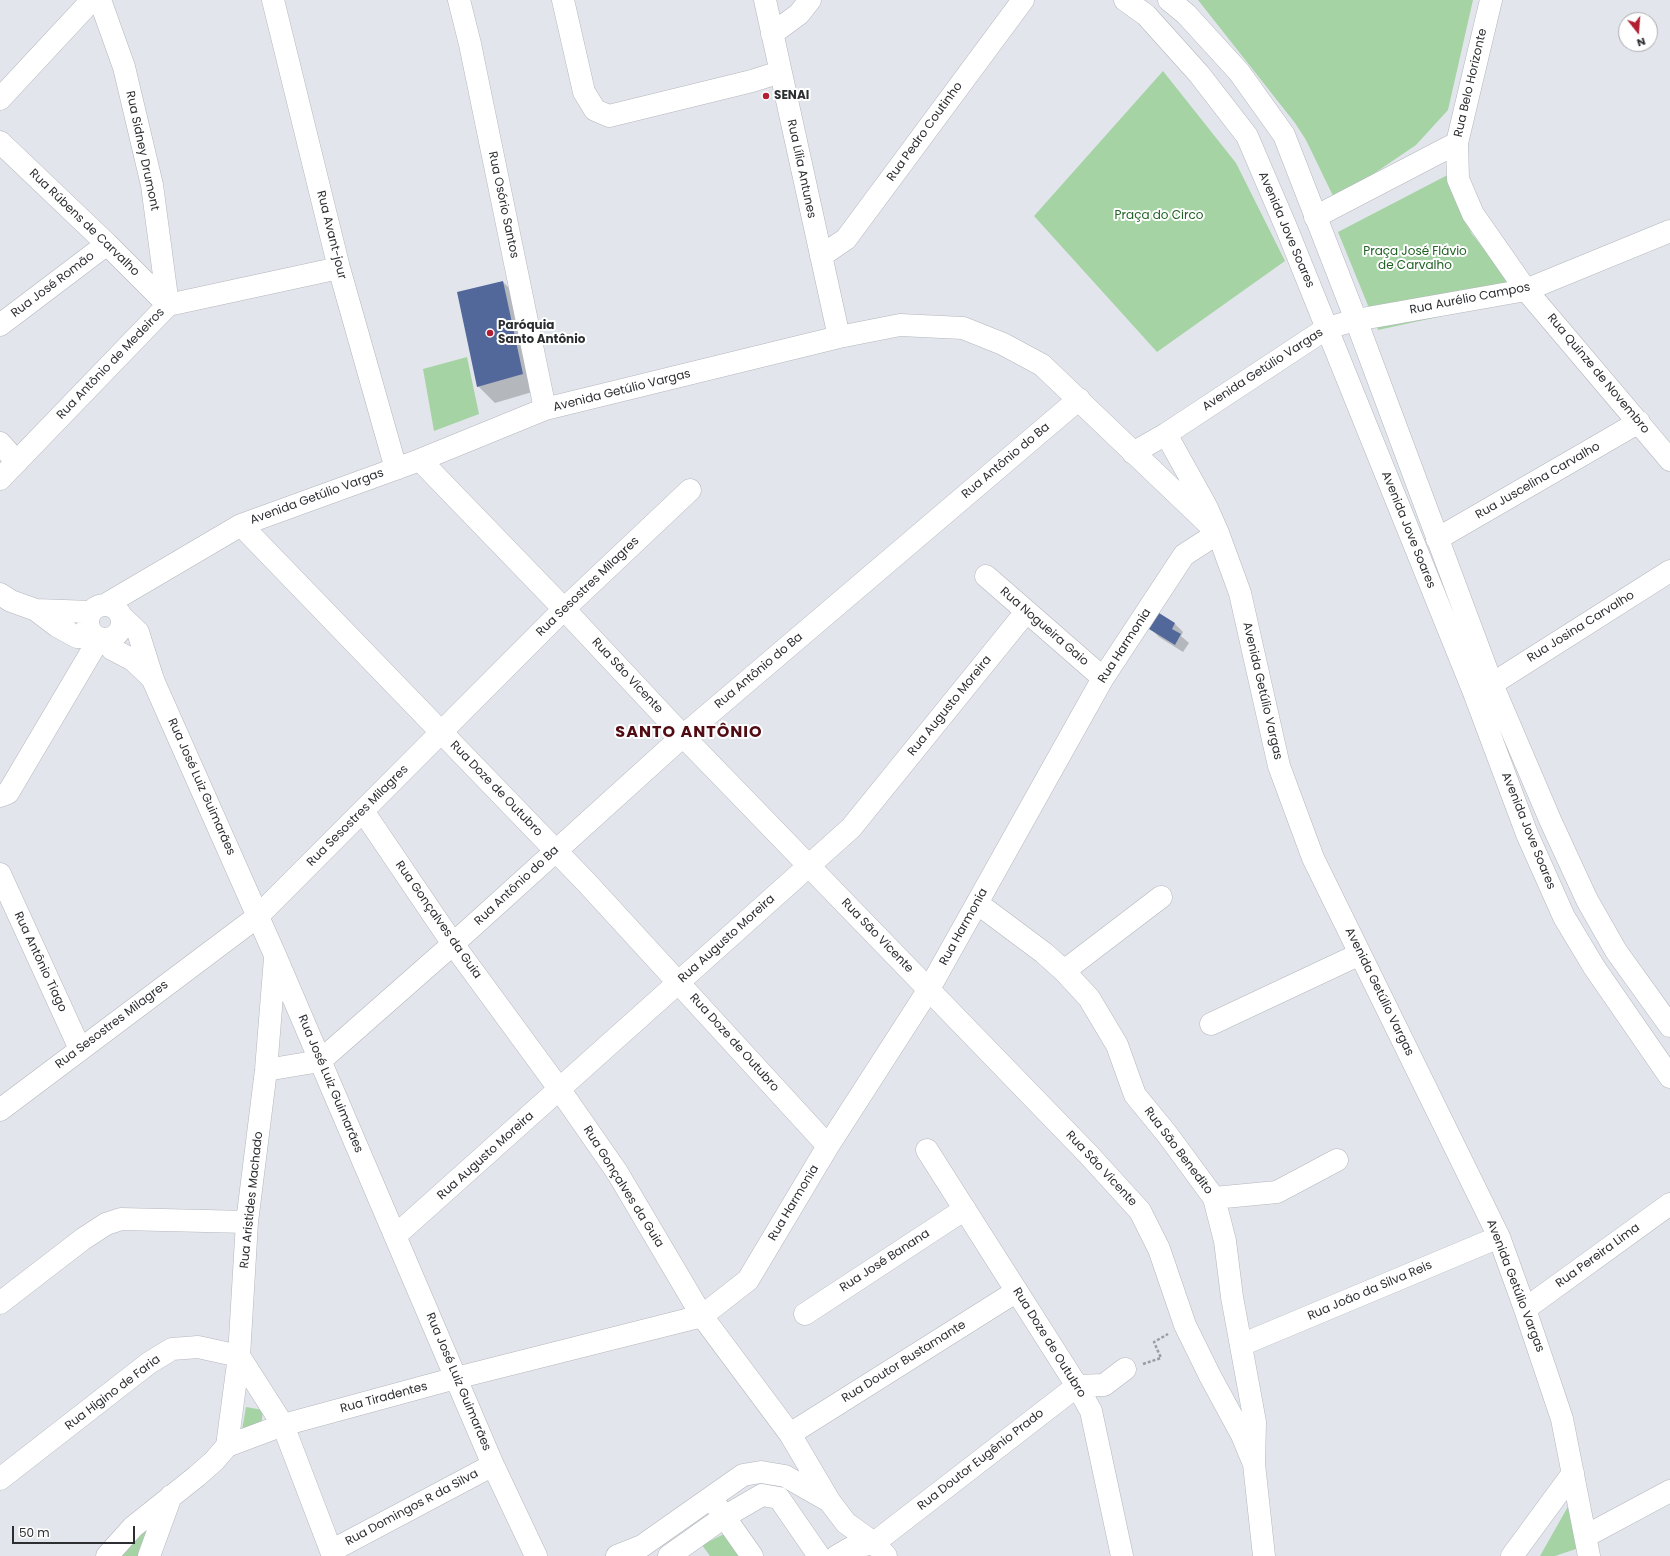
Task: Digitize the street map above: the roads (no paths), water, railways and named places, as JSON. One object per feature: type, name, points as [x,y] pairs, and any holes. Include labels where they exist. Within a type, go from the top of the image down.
[{"type":"street","points":[[0,99],[92,0]]},
{"type":"street","name":"Rua Sidney Drumont","points":[[100,0],[124,67],[152,185],[168,305]]},
{"type":"street","name":"Rua Avant-jour","points":[[273,0],[339,268],[396,469]]},
{"type":"street","name":"Rua Osório Santos","points":[[459,0],[470,44],[545,410]]},
{"type":"street","points":[[563,0],[584,92],[595,110],[608,116],[752,81],[780,72]]},
{"type":"street","name":"Rua Lília Antunes","points":[[765,0],[839,337]]},
{"type":"street","points":[[772,34],[799,14],[810,0]]},
{"type":"street","name":"Rua Pedro Coutinho","points":[[821,256],[846,239],[1023,0]]},
{"type":"street","name":"Avenida Jove Soares","points":[[1125,0],[1146,15],[1189,62],[1247,136],[1327,328],[1472,690],[1527,834],[1564,917],[1594,967],[1670,1077]]},
{"type":"street","name":"Avenida Jove Soares","points":[[1169,0],[1186,14],[1239,72],[1284,135],[1356,320],[1492,684],[1551,822],[1587,900],[1616,951],[1670,1026]]},
{"type":"street","name":"Rua Belo Horizonte","points":[[1490,0],[1457,142],[1458,179],[1473,214],[1526,290]]},
{"type":"street","name":"Rua Rúbens de Carvalho","points":[[0,142],[107,244],[168,305]]},
{"type":"street","points":[[1316,217],[1457,142]]},
{"type":"street","name":"Rua Aurélio Campos","points":[[1356,320],[1526,290],[1670,231]]},
{"type":"street","name":"Rua José Romão","points":[[0,326],[107,244]]},
{"type":"street","name":"Rua Antônio de Medeiros","points":[[0,479],[168,305],[339,268]]},
{"type":"street","name":"Rua Quinze de Novembro","points":[[1526,290],[1670,460]]},
{"type":"street","name":"Avenida Getúlio Vargas","points":[[1132,453],[1166,434],[1327,328],[1356,320]]},
{"type":"street","name":"Avenida Getúlio Vargas","points":[[105,611],[241,525],[420,460],[545,410],[839,337],[900,325],[963,328],[1003,344],[1042,365],[1079,399],[1132,453],[1218,533],[1240,593],[1279,766],[1313,858],[1499,1237],[1562,1418],[1588,1546]]},
{"type":"street","name":"Rua Antônio do Ba","points":[[320,1061],[453,944],[555,850],[683,736],[1079,399]]},
{"type":"street","name":"Rua Juscelina Carvalho","points":[[1437,539],[1639,422]]},
{"type":"street","points":[[1166,434],[1206,506],[1218,533]]},
{"type":"street","points":[[0,442],[17,462]]},
{"type":"street","name":"Rua São Vicente","points":[[420,460],[564,609],[683,736],[1089,1155],[1140,1211],[1159,1249],[1185,1325],[1210,1376],[1242,1435],[1254,1464]]},
{"type":"street","name":"Rua Sesostres Milagres","points":[[0,1110],[257,917],[564,609],[690,490]]},
{"type":"street","name":"Rua Doze de Outubro","points":[[241,525],[555,850],[828,1146]]},
{"type":"street","name":"Rua Harmonia","points":[[702,1316],[748,1280],[828,1146],[928,989],[1103,678],[1184,555],[1218,533]]},
{"type":"street","name":"Rua Josina Carvalho","points":[[1492,684],[1670,571]]},
{"type":"street","name":"Rua Nogueira Gaio","points":[[986,576],[1103,678]]},
{"type":"street","points":[[0,594],[11,601],[36,610],[57,626],[77,637],[99,638],[118,633],[121,627],[105,611],[36,610]]},
{"type":"street","points":[[105,611],[87,624],[90,630],[112,649],[133,660],[153,680]]},
{"type":"street","name":"Rua José Luiz Guimarães","points":[[105,611],[138,632],[153,680],[275,955],[493,1465],[536,1556]]},
{"type":"street","name":"Rua Augusto Moreira","points":[[395,1236],[560,1090],[851,828],[1026,612]]},
{"type":"street","points":[[0,796],[8,793],[99,638]]},
{"type":"street","name":"Rua Gonçalves da Guia","points":[[363,811],[453,944],[560,1090],[617,1172],[702,1316],[790,1434],[830,1502],[846,1523],[880,1549]]},
{"type":"street","name":"Rua Antônio Tiago","points":[[0,874],[80,1049]]},
{"type":"street","points":[[1064,971],[1161,897]]},
{"type":"street","name":"Rua São Benedito","points":[[977,903],[1044,953],[1064,971],[1089,998],[1117,1045],[1135,1095],[1167,1134],[1214,1198],[1225,1241],[1232,1297],[1255,1422],[1254,1464],[1264,1556]]},
{"type":"street","points":[[1211,1024],[1360,954]]},
{"type":"street","name":"Rua Aristides Machado","points":[[227,1446],[239,1356],[247,1222],[266,1070],[275,955]]},
{"type":"street","points":[[266,1070],[320,1061]]},
{"type":"street","name":"Rua Doze de Outubro","points":[[927,1150],[1077,1386],[1091,1411],[1122,1556]]},
{"type":"street","points":[[1214,1198],[1277,1192],[1337,1160]]},
{"type":"street","name":"Rua Pereira Lima","points":[[1525,1309],[1670,1204]]},
{"type":"street","name":"Rua José Banana","points":[[805,1314],[964,1209]]},
{"type":"street","points":[[0,1303],[83,1239],[106,1224],[121,1219],[247,1222]]},
{"type":"street","name":"Rua João da Silva Reis","points":[[1241,1345],[1499,1237]]},
{"type":"street","name":"Rua Doutor Bustamante","points":[[790,1434],[1017,1291]]},
{"type":"street","name":"Rua Tiradentes","points":[[107,1556],[132,1527],[214,1461],[227,1446],[283,1425],[456,1378],[702,1316]]},
{"type":"street","name":"Rua Higino de Faria","points":[[0,1479],[149,1363],[172,1349],[198,1347],[239,1356]]},
{"type":"street","points":[[239,1356],[283,1425],[332,1554]]},
{"type":"street","points":[[1077,1386],[1104,1385],[1125,1369]]},
{"type":"street","name":"Rua Doutor Eugênio Prado","points":[[846,1553],[880,1549],[1077,1386]]},
{"type":"street","name":"Rua Domingos R da Silva","points":[[332,1554],[493,1465]]},
{"type":"street","points":[[617,1556],[645,1551],[711,1498],[743,1475],[761,1472],[785,1476],[830,1502]]},
{"type":"street","points":[[1512,1556],[1573,1473]]},
{"type":"street","points":[[1588,1546],[1670,1490]]},
{"type":"street","points":[[669,1556],[695,1549],[724,1517],[762,1495],[780,1498],[818,1556]]},
{"type":"street","points":[[149,1556],[171,1496]]},
{"type":"street","points":[[711,1498],[752,1556]]},
{"type":"place","name":"SENAI","points":[[766,96]]},
{"type":"place","name":"Paróquia Santo Antônio","points":[[490,333]]},
{"type":"district","name":"SANTO ANTÔNIO","points":[[689,733]]},
{"type":"park label","name":"Praça do Circo","points":[[1159,216]]},
{"type":"park label","name":"Praça José Flávio de Carvalho","points":[[1415,259]]}]
